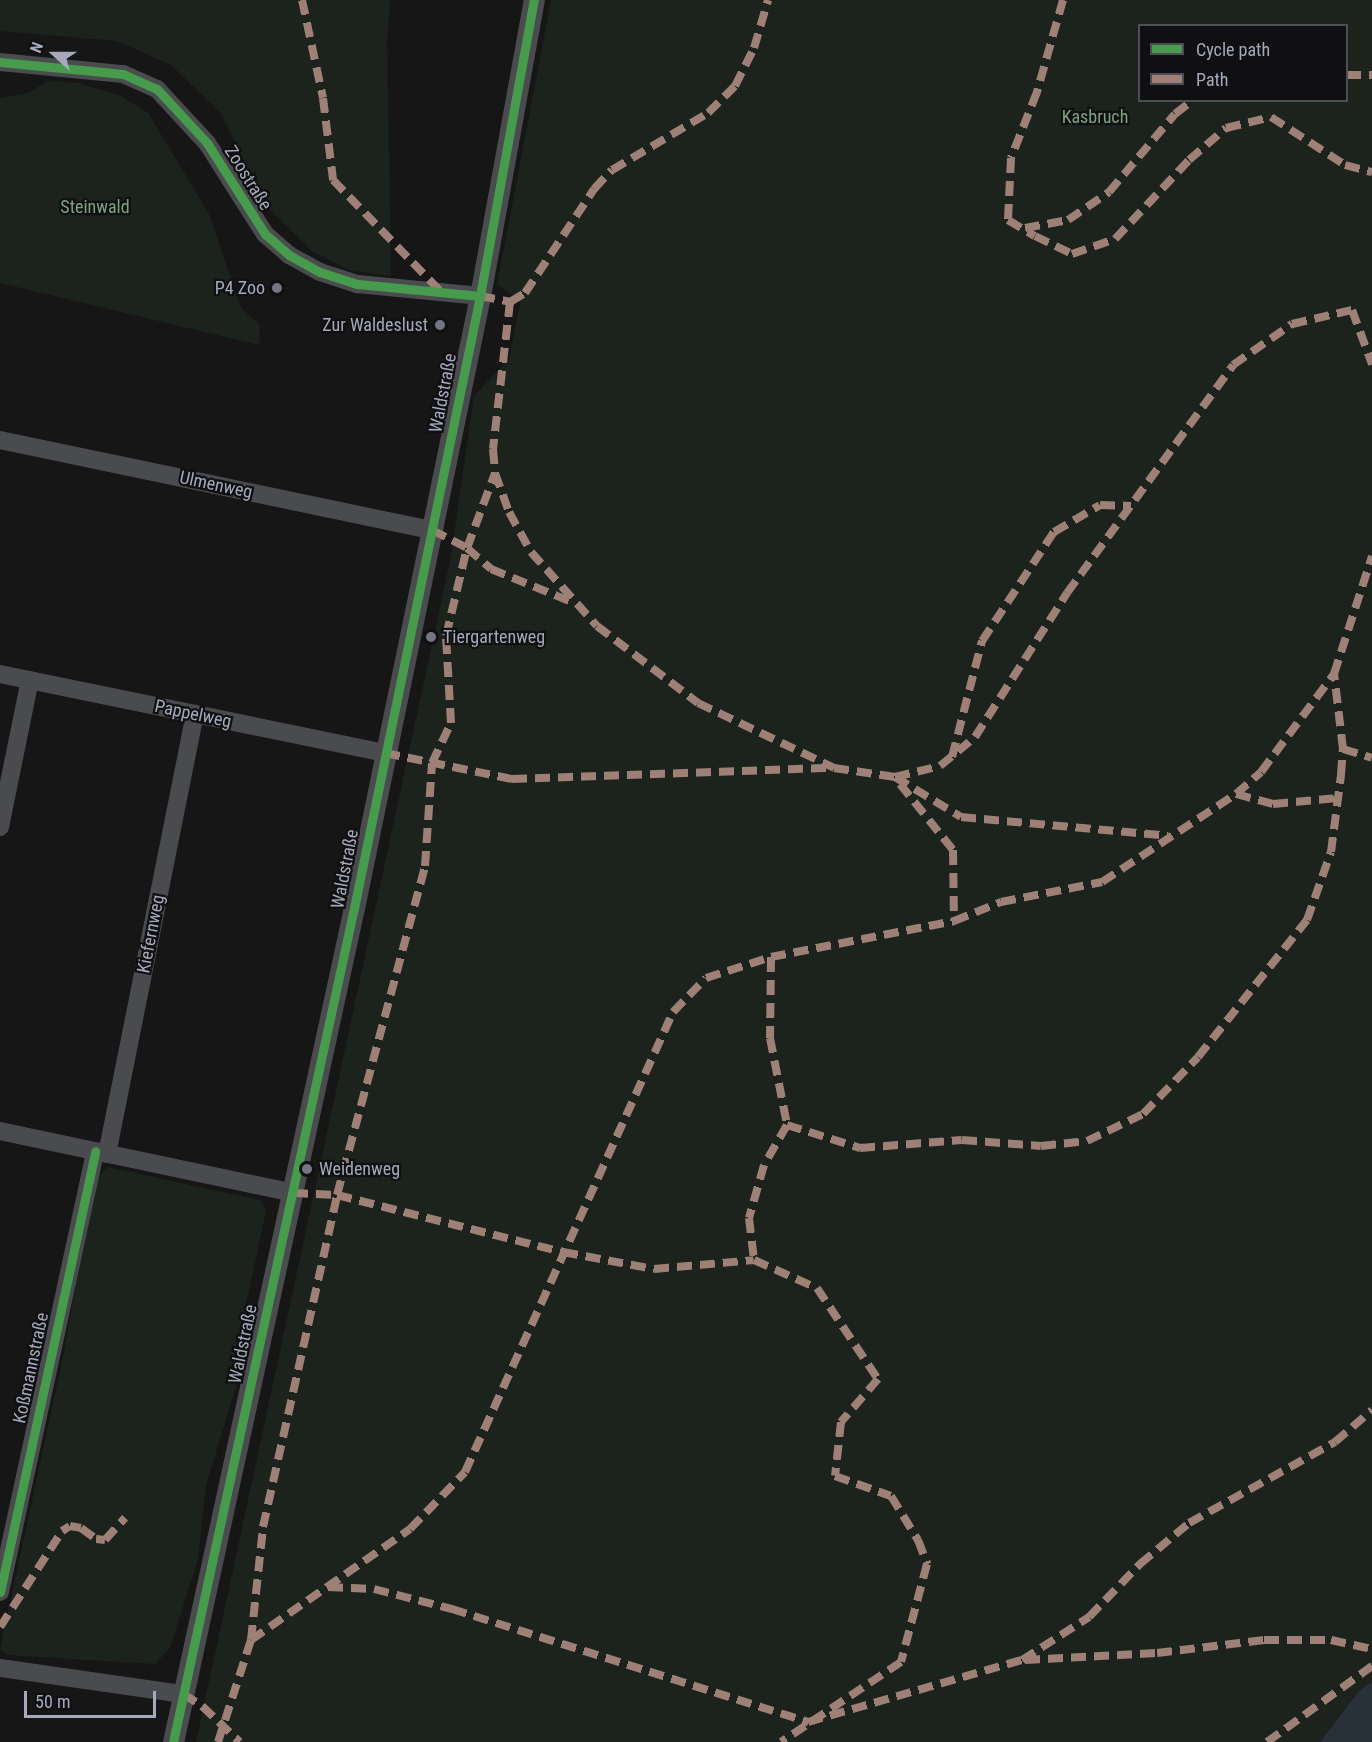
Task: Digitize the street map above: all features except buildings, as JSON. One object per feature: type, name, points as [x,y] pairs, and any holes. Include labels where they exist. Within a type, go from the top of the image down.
[{"type":"street","name":"Waldstraße","points":[[173,1742],[293,1193],[432,530],[480,296],[534,0]]},
{"type":"street","name":"Zoostraße","points":[[0,62],[123,74],[157,89],[207,143],[265,234],[289,255],[320,272],[358,284],[480,296]]},
{"type":"street","name":"Ulmenweg","points":[[0,440],[432,530]]},
{"type":"street","name":"Pappelweg","points":[[0,674],[385,753]]},
{"type":"street","points":[[0,826],[30,680]]},
{"type":"street","name":"Kiefernweg","points":[[101,1153],[195,714]]},
{"type":"street","points":[[0,1131],[293,1193]]},
{"type":"street","name":"Koßmannstraße","points":[[0,1592],[101,1153]]},
{"type":"street","points":[[0,1668],[183,1694]]},
{"type":"green space","points":[[0,0],[390,0],[387,40],[391,276],[352,271],[312,251],[267,207],[220,112],[171,65],[117,41],[0,31]]},
{"type":"green space","name":"Kasbruch","points":[[551,0],[1372,0],[1372,1742],[196,1742],[451,556],[474,396],[509,359],[521,300],[497,285]]},
{"type":"green space","name":"Steinwald","points":[[47,81],[78,83],[121,96],[148,113],[209,214],[241,308],[260,325],[259,345],[0,283],[0,98],[31,92]]},
{"type":"green space","points":[[108,1167],[260,1200],[266,1210],[233,1367],[236,1387],[206,1485],[198,1559],[170,1648],[155,1664],[7,1655],[0,1649],[63,1357],[95,1179]]},
{"type":"shaded area","points":[[1372,1682],[1372,1742],[1320,1742],[1360,1690]]},
{"type":"marked path","points":[[302,0],[323,98],[333,180],[441,292]]},
{"type":"marked path","points":[[480,296],[510,302],[525,293],[594,189],[612,170],[708,113],[735,86],[754,48],[768,0]]},
{"type":"marked path","points":[[1063,0],[1037,92],[1011,158],[1008,220],[1035,236],[1072,254],[1115,239],[1189,160],[1226,128],[1271,117],[1345,165],[1372,172]]},
{"type":"marked path","points":[[1348,75],[1372,75]]},
{"type":"marked path","points":[[1025,228],[1068,220],[1109,192],[1175,114],[1190,102]]},
{"type":"marked path","points":[[510,302],[493,449],[495,473],[509,512],[531,552],[597,626],[698,703],[834,768],[895,777],[961,817],[1168,836]]},
{"type":"marked path","points":[[895,777],[940,766],[975,737],[1067,593],[1233,365],[1292,324],[1352,310],[1372,364]]},
{"type":"marked path","points":[[218,1742],[251,1640],[263,1527],[337,1195],[425,866],[432,763],[451,723],[446,636],[467,548],[495,473]]},
{"type":"marked path","points":[[952,757],[982,641],[1054,532],[1100,505],[1131,506]]},
{"type":"marked path","points":[[432,530],[467,548],[491,569],[572,602]]},
{"type":"marked path","points":[[251,1640],[410,1529],[465,1472],[673,1012],[706,978],[771,957],[954,921],[1001,902],[1102,882],[1236,794],[1261,772],[1334,674],[1372,556]]},
{"type":"marked path","points":[[787,1125],[860,1148],[962,1140],[1041,1146],[1087,1141],[1143,1114],[1198,1057],[1307,920],[1331,852],[1341,775],[1343,749],[1334,674]]},
{"type":"marked path","points":[[1343,749],[1372,758]]},
{"type":"marked path","points":[[385,753],[512,779],[831,768]]},
{"type":"marked path","points":[[900,784],[953,850],[954,921]]},
{"type":"marked path","points":[[1236,794],[1273,804],[1338,798]]},
{"type":"marked path","points":[[771,957],[770,1038],[787,1125],[764,1165],[749,1218],[754,1260],[817,1288],[878,1379],[841,1422],[835,1476],[891,1496],[918,1540],[927,1564],[901,1662],[781,1742]]},
{"type":"marked path","points":[[293,1193],[337,1195],[563,1252],[654,1269],[754,1260]]},
{"type":"marked path","points":[[328,1587],[374,1589],[452,1609],[808,1722],[1022,1660],[1089,1617],[1140,1564],[1189,1523],[1335,1442],[1372,1410]]},
{"type":"marked path","points":[[0,1627],[62,1531],[70,1526],[81,1528],[96,1539],[105,1540],[125,1518]]},
{"type":"marked path","points":[[1025,1660],[1157,1653],[1264,1640],[1331,1640],[1372,1649]]},
{"type":"marked path","points":[[1267,1742],[1372,1666]]},
{"type":"marked path","points":[[183,1694],[202,1706],[240,1742]]},
{"type":"cycle path","points":[[173,1742],[354,908],[480,296],[534,0]]},
{"type":"cycle path","points":[[0,62],[123,74],[157,89],[207,143],[265,234],[289,255],[320,272],[358,284],[480,296]]},
{"type":"cycle path","points":[[0,1592],[95,1151]]},
{"type":"place","name":"P4 Zoo","points":[[277,288]]},
{"type":"place","name":"Zur Waldeslust","points":[[440,325]]},
{"type":"place","name":"Tiergartenweg","points":[[431,637]]},
{"type":"place","name":"Weidenweg","points":[[307,1169]]}]
